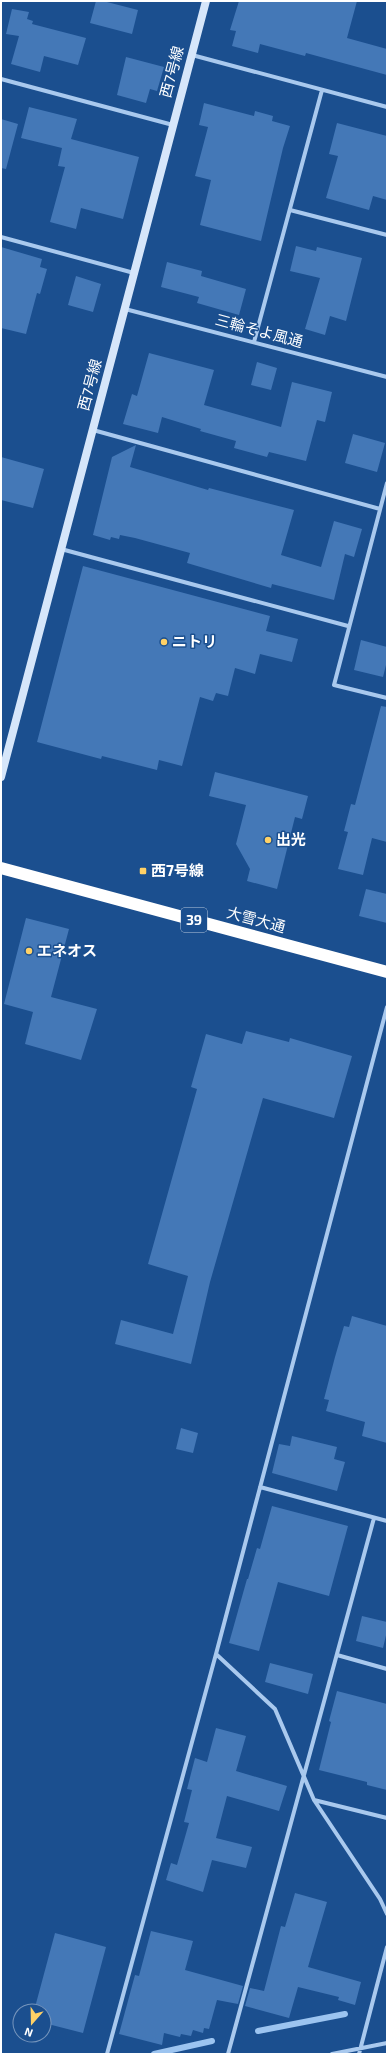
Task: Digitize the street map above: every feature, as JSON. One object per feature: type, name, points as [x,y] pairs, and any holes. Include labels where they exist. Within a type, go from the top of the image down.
[{"type":"highway","name":"大雪大通","points":[[1,868],[387,972]]},
{"type":"street","name":"西7号線","points":[[1,777],[206,1]]},
{"type":"street","points":[[191,55],[387,107]]},
{"type":"street","points":[[1,78],[173,125]]},
{"type":"street","points":[[254,342],[322,90]]},
{"type":"street","points":[[290,210],[387,235]]},
{"type":"street","points":[[1,237],[135,273]]},
{"type":"street","name":"三輪そよ風通","points":[[125,309],[387,377]]},
{"type":"street","points":[[92,430],[380,509]]},
{"type":"street","points":[[387,483],[348,626],[334,685],[387,698]]},
{"type":"street","points":[[61,549],[348,626]]},
{"type":"street","points":[[107,2054],[216,1654],[387,1007]]},
{"type":"street","points":[[260,1487],[387,1521]]},
{"type":"street","points":[[228,2054],[338,1655],[374,1518]]},
{"type":"street","points":[[216,1654],[275,1709],[314,1800],[380,1899],[387,1914]]},
{"type":"street","points":[[338,1655],[387,1669]]},
{"type":"street","points":[[314,1800],[387,1818]]},
{"type":"street","points":[[380,1899],[387,1900]]},
{"type":"street","points":[[359,2054],[387,1947]]},
{"type":"street","points":[[332,2054],[387,2043]]},
{"type":"building","points":[[96,1],[103,1],[138,10],[132,34],[90,23]]},
{"type":"building","points":[[239,1],[357,1],[347,38],[387,49],[387,75],[306,53],[305,56],[260,44],[258,53],[232,46],[236,31],[230,30]]},
{"type":"building","points":[[12,9],[29,12],[27,19],[33,21],[32,24],[86,38],[78,65],[44,56],[40,72],[11,64],[19,36],[6,34]]},
{"type":"building","points":[[126,57],[164,67],[157,91],[150,89],[146,103],[117,95]]},
{"type":"building","points":[[204,103],[254,116],[255,111],[273,116],[272,121],[290,126],[283,148],[261,241],[200,225],[211,180],[195,176],[208,127],[199,125]]},
{"type":"building","points":[[29,107],[77,119],[71,139],[139,157],[123,219],[81,208],[76,229],[50,222],[65,167],[58,166],[62,148],[21,138]]},
{"type":"building","points":[[1,119],[18,124],[6,169],[1,168]]},
{"type":"building","points":[[337,123],[387,136],[387,200],[373,196],[369,210],[326,198],[338,156],[329,154]]},
{"type":"building","points":[[296,246],[316,251],[317,247],[362,258],[346,321],[330,316],[325,335],[305,329],[320,278],[290,271]]},
{"type":"building","points":[[1,247],[42,259],[40,267],[47,269],[40,294],[37,293],[26,334],[1,328]]},
{"type":"building","points":[[167,262],[202,271],[201,276],[246,289],[239,315],[197,303],[199,297],[161,287]]},
{"type":"building","points":[[76,276],[101,284],[93,312],[68,305]]},
{"type":"building","points":[[149,353],[214,370],[204,405],[281,427],[292,382],[332,392],[325,422],[317,420],[306,461],[269,452],[267,457],[234,448],[236,441],[200,431],[201,429],[162,417],[158,433],[123,424],[132,394],[137,396]]},
{"type":"building","points":[[257,362],[277,368],[271,390],[251,385]]},
{"type":"building","points":[[353,434],[385,443],[377,472],[345,463]]},
{"type":"building","points":[[136,445],[130,467],[208,490],[209,488],[294,510],[281,555],[321,567],[334,521],[362,529],[354,557],[345,554],[334,600],[272,584],[271,588],[187,563],[190,553],[135,538],[120,535],[119,539],[111,537],[110,540],[93,535],[112,457]]},
{"type":"building","points":[[1,457],[44,469],[33,508],[1,500]]},
{"type":"building","name":"ニトリ","points":[[83,566],[270,616],[266,631],[298,639],[292,662],[260,654],[255,674],[235,668],[228,696],[216,693],[213,701],[200,697],[182,766],[159,760],[157,770],[102,756],[101,759],[37,742]]},
{"type":"building","points":[[361,640],[387,647],[387,661],[383,677],[354,670]]},
{"type":"building","points":[[381,706],[387,707],[387,842],[372,838],[363,875],[338,869],[348,832],[344,831],[351,804],[355,805]]},
{"type":"building","points":[[215,772],[308,796],[302,819],[295,817],[277,889],[247,881],[250,869],[236,844],[246,805],[209,796]]},
{"type":"building","points":[[366,889],[387,894],[387,923],[359,916]]},
{"type":"building","points":[[26,918],[69,929],[51,997],[97,1009],[81,1060],[25,1044],[33,1012],[4,1004]]},
{"type":"building","points":[[246,1031],[289,1042],[290,1038],[352,1056],[334,1118],[263,1098],[210,1282],[191,1364],[115,1344],[121,1320],[173,1334],[188,1276],[148,1264],[197,1089],[191,1087],[206,1034],[242,1044]]},
{"type":"building","points":[[352,1316],[387,1326],[387,1443],[362,1436],[365,1422],[326,1411],[329,1400],[324,1399],[335,1357],[344,1326],[349,1327]]},
{"type":"building","points":[[181,1428],[198,1433],[193,1453],[176,1449]]},
{"type":"building","points":[[292,1436],[337,1447],[334,1459],[345,1462],[337,1491],[272,1473],[279,1444],[290,1446]]},
{"type":"building","points":[[272,1506],[348,1526],[329,1596],[278,1582],[259,1651],[229,1643],[247,1579],[257,1548],[260,1549]]},
{"type":"building","points":[[362,1616],[387,1622],[387,1631],[383,1648],[356,1641]]},
{"type":"building","points":[[270,1663],[313,1674],[308,1694],[265,1682]]},
{"type":"building","points":[[337,1691],[387,1704],[387,1790],[367,1785],[367,1782],[319,1770]]},
{"type":"building","points":[[216,1728],[246,1736],[236,1771],[287,1786],[279,1811],[227,1796],[216,1838],[252,1847],[246,1868],[212,1860],[203,1892],[166,1880],[171,1863],[177,1865],[189,1823],[184,1822],[192,1790],[187,1789],[195,1758],[207,1762]]},
{"type":"building","points":[[295,1893],[327,1902],[308,1967],[361,1982],[355,2005],[338,2000],[339,1997],[298,1987],[289,2018],[245,2006],[250,1988],[264,1991],[281,1926],[285,1927]]},
{"type":"building","points":[[151,1931],[193,1941],[185,1970],[243,1986],[238,2004],[217,2000],[209,2029],[204,2028],[203,2033],[193,2030],[191,2036],[181,2034],[180,2037],[164,2033],[162,2045],[119,2034],[135,1975],[139,1976]]},
{"type":"building","points":[[55,1933],[106,1947],[83,2033],[52,2025],[52,2003],[36,2003]]},
{"type":"waterway","points":[[258,2031],[345,2014]]},
{"type":"waterway","points":[[154,2054],[212,2041]]},
{"type":"place","name":"ニトリ","points":[[164,642]]},
{"type":"place","name":"出光","points":[[268,840]]},
{"type":"place","name":"西7号線","points":[[143,871]]},
{"type":"place","name":"エネオス","points":[[29,951]]}]
